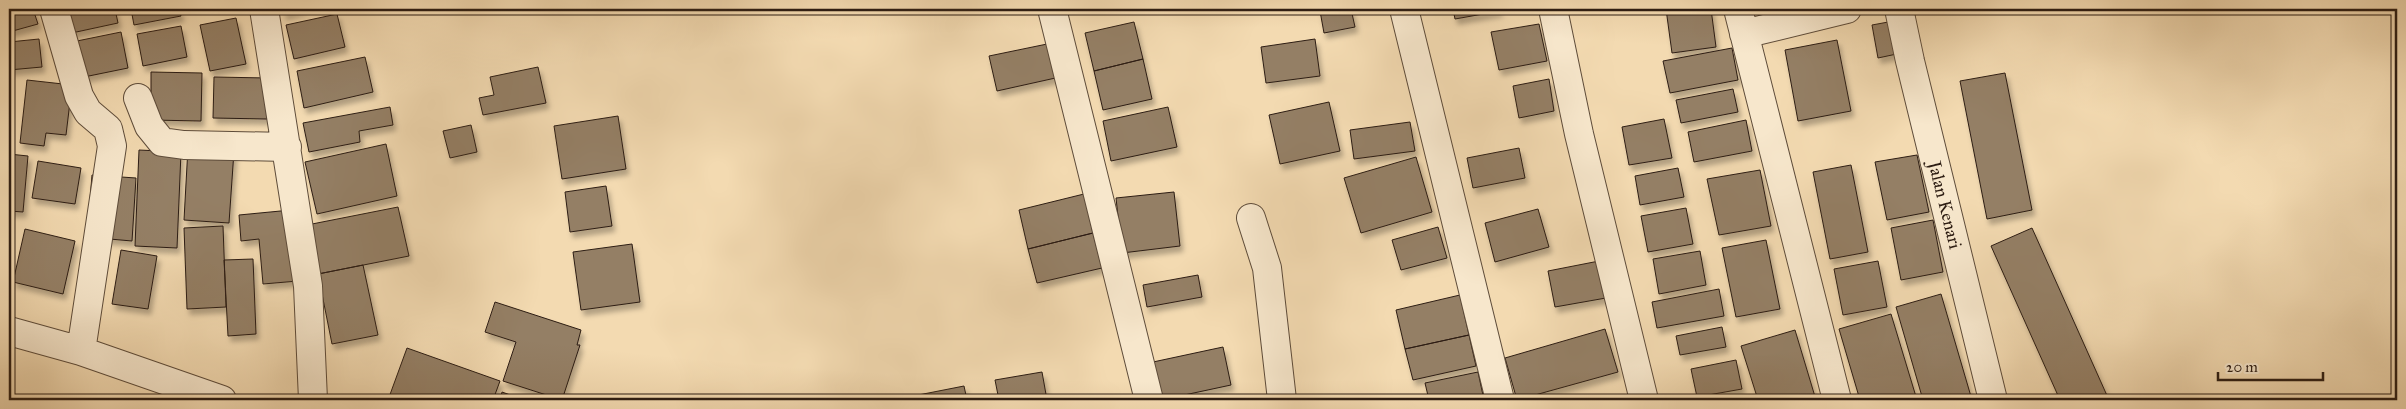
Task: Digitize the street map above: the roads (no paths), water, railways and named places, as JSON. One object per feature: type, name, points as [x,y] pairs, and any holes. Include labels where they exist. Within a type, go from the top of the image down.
[{"type":"street","points":[[54,9],[79,96],[88,112],[108,129],[112,146],[81,351]]},
{"type":"street","points":[[264,9],[308,286],[313,400]]},
{"type":"street","points":[[1052,9],[1149,400]]},
{"type":"street","points":[[1404,9],[1500,400]]},
{"type":"street","points":[[1553,9],[1579,134],[1644,400]]},
{"type":"street","points":[[1836,400],[1741,22],[1847,9]]},
{"type":"street","name":"Jalan Kenari","points":[[1899,9],[1910,62],[1993,400]]},
{"type":"street","points":[[138,98],[149,126],[162,142],[184,145],[287,147]]},
{"type":"street","points":[[1251,218],[1267,268],[1282,400]]},
{"type":"street","points":[[9,330],[81,351],[222,400]]}]
